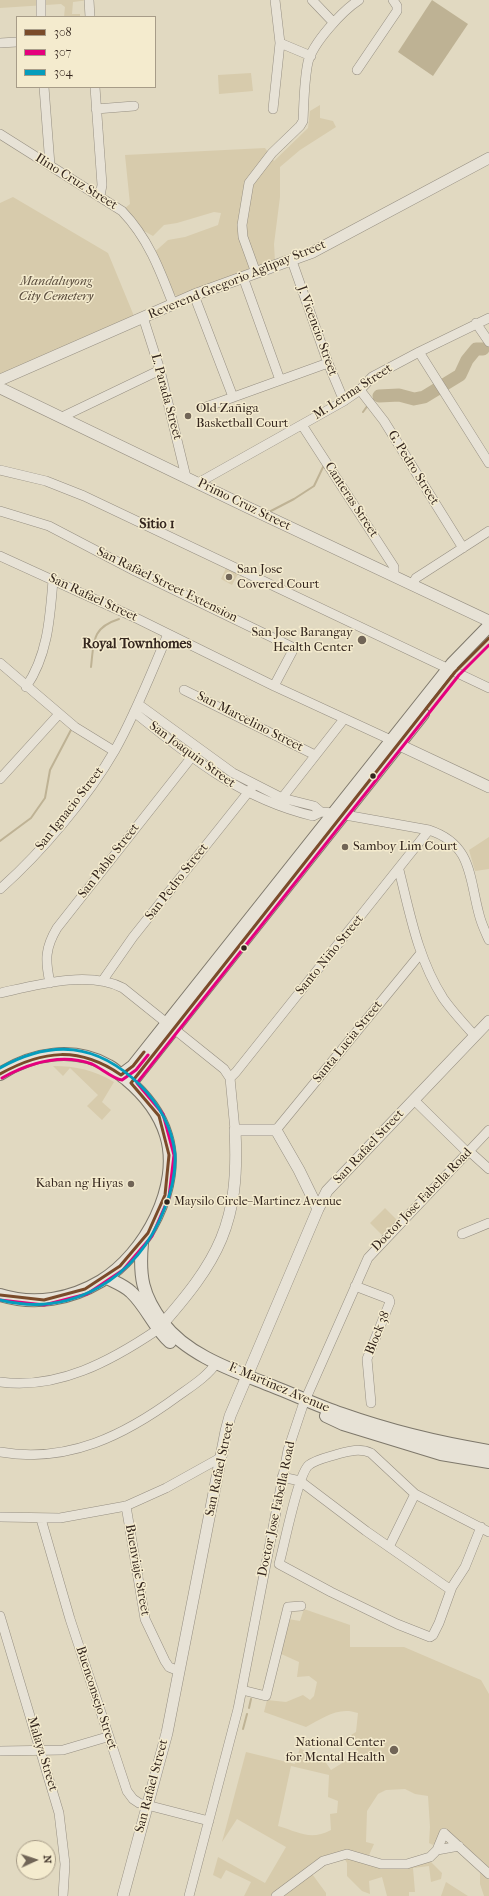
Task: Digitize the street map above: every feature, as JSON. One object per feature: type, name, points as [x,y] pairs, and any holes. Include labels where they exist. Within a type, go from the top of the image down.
[{"type":"main road","points":[[131,1083],[171,1026],[395,742],[489,626]]},
{"type":"main road","points":[[452,671],[489,638]]},
{"type":"main road","points":[[121,1075],[133,1066],[171,1026]]},
{"type":"main road","points":[[0,1074],[23,1062],[56,1054],[73,1054],[99,1061],[111,1067],[139,1090],[156,1112],[166,1136],[168,1148],[168,1177],[162,1204],[142,1243],[124,1264],[107,1278],[89,1289],[63,1298],[33,1300],[10,1298],[0,1295]]},
{"type":"main road","name":"F. Martinez Avenue","points":[[142,1243],[141,1271],[143,1288],[160,1326]]},
{"type":"main road","name":"F. Martinez Avenue","points":[[107,1278],[130,1291],[160,1326],[215,1365],[304,1402],[348,1416],[446,1444],[489,1451]]},
{"type":"main road","name":"F. Martinez Avenue","points":[[304,1402],[343,1424],[441,1454],[489,1462]]},
{"type":"street","points":[[41,0],[41,16]]},
{"type":"street","points":[[89,0],[90,16]]},
{"type":"street","points":[[273,109],[280,43],[275,0]]},
{"type":"street","points":[[312,0],[333,22]]},
{"type":"street","points":[[256,273],[243,237],[248,182],[272,153],[296,131],[303,121],[307,68],[311,56],[333,22],[359,0]]},
{"type":"street","points":[[357,70],[397,11],[397,6],[393,0]]},
{"type":"street","points":[[0,43],[16,42]]},
{"type":"street","points":[[280,43],[311,56]]},
{"type":"street","points":[[44,88],[50,165]]},
{"type":"street","points":[[95,88],[102,185],[100,196]]},
{"type":"street","points":[[96,109],[134,106]]},
{"type":"street","name":"Ilino Cruz Street","points":[[0,134],[122,211],[133,223],[148,245],[173,304]]},
{"type":"street","name":"Reverend Gregorio Aglipay Street","points":[[0,380],[194,295],[292,261],[320,248],[489,158]]},
{"type":"street","name":"J. Vicencio Street","points":[[292,261],[328,363],[344,401]]},
{"type":"street","points":[[243,277],[280,380]]},
{"type":"street","points":[[194,295],[233,397]]},
{"type":"street","name":"L. Parada Street","points":[[143,317],[160,370],[186,477]]},
{"type":"street","name":"M. Lerma Street","points":[[198,483],[344,401],[360,390],[372,377],[476,323],[489,318]]},
{"type":"street","points":[[476,323],[488,341]]},
{"type":"street","points":[[419,352],[489,463]]},
{"type":"street","points":[[206,407],[328,363]]},
{"type":"street","points":[[62,417],[160,370]]},
{"type":"street","name":"Primo Cruz Street","points":[[0,388],[272,519],[489,621]]},
{"type":"street","name":"G. Pedro Street","points":[[360,390],[384,421],[462,548]]},
{"type":"street","name":"Canteras Street","points":[[302,425],[394,567],[394,576]]},
{"type":"street","points":[[0,470],[46,481],[84,496],[489,688]]},
{"type":"street","name":"San Rafael Street Extension","points":[[0,511],[49,526],[135,571],[290,646],[293,648],[292,652],[274,686]]},
{"type":"street","points":[[412,585],[416,578],[489,530]]},
{"type":"street","name":"San Rafael Street","points":[[0,556],[168,634],[274,686],[489,787]]},
{"type":"street","points":[[26,687],[37,670],[46,639],[53,580]]},
{"type":"street","name":"San Ignacio Street","points":[[0,889],[18,873],[95,782],[114,751],[136,708],[168,634]]},
{"type":"street","points":[[0,663],[26,687],[72,725],[114,751]]},
{"type":"street","name":"San Marcelino Street","points":[[184,690],[315,755]]},
{"type":"street","name":"San Joaquin Street","points":[[136,708],[218,764],[254,785],[282,798],[314,806],[320,812]]},
{"type":"street","name":"San Joaquin Street","points":[[136,708],[191,758],[227,782],[247,793],[293,811],[313,816],[320,812],[339,814],[440,833],[452,841],[463,853],[479,916],[489,940]]},
{"type":"street","points":[[0,779],[59,714]]},
{"type":"street","points":[[282,798],[344,719]]},
{"type":"street","name":"San Pablo Street","points":[[50,983],[47,958],[48,942],[57,928],[198,749]]},
{"type":"street","name":"San Pedro Street","points":[[103,980],[133,936],[254,785]]},
{"type":"street","name":"Santo Niño Street","points":[[230,1078],[399,870],[429,830]]},
{"type":"street","points":[[399,870],[421,954],[444,999],[475,1036]]},
{"type":"street","name":"Santa Lucia Street","points":[[276,1130],[421,954]]},
{"type":"street","points":[[0,993],[50,983],[103,980],[123,988],[224,1068],[230,1078],[236,1130],[237,1164],[235,1188],[224,1235],[212,1259],[195,1284],[160,1326],[116,1356],[95,1367],[68,1376],[38,1382],[0,1382]]},
{"type":"street","name":"San Rafael Street","points":[[123,1896],[167,1733],[220,1458],[230,1416],[327,1191],[489,1021]]},
{"type":"street","points":[[414,1100],[468,1152],[489,1169]]},
{"type":"street","points":[[236,1130],[276,1130],[299,1170],[318,1209]]},
{"type":"street","name":"Doctor Jose Fabella Road","points":[[189,1896],[242,1690],[282,1477],[288,1450],[304,1402],[368,1258],[489,1130]]},
{"type":"street","points":[[462,1234],[489,1223]]},
{"type":"street","name":"Block 38","points":[[355,1286],[389,1299],[390,1302],[367,1359],[370,1403]]},
{"type":"street","points":[[0,1452],[31,1454],[59,1452],[82,1448],[101,1442],[144,1420],[215,1365]]},
{"type":"street","points":[[362,1450],[370,1453],[415,1494],[485,1530],[451,1590],[433,1635],[428,1637],[397,1624],[331,1592],[280,1564],[300,1482],[309,1465],[326,1457],[362,1450]]},
{"type":"street","points":[[0,1518],[41,1519],[76,1516],[126,1506],[166,1488],[220,1458]]},
{"type":"street","points":[[282,1477],[300,1482],[451,1590]]},
{"type":"street","points":[[390,1547],[415,1494]]},
{"type":"street","name":"Buenviaje Street","points":[[126,1506],[145,1619],[165,1662],[169,1667],[179,1671]]},
{"type":"street","name":"Buenconsejo Street","points":[[41,1519],[70,1619],[126,1791],[133,1799],[148,1806],[208,1821]]},
{"type":"street","points":[[242,1690],[266,1696],[288,1607],[300,1606]]},
{"type":"street","name":"Malaya Street","points":[[0,1616],[59,1812],[65,1864],[63,1896]]},
{"type":"street","points":[[0,1751],[63,1750],[108,1737]]},
{"type":"street","points":[[276,1896],[324,1862],[347,1854],[381,1864],[407,1864],[430,1857],[437,1850],[444,1833],[489,1874]]},
{"type":"street","points":[[437,1850],[459,1846]]},
{"type":"green space","points":[[0,0],[89,0],[73,2],[72,14],[80,14],[80,16],[64,16],[65,7],[61,4],[0,8]]},
{"type":"green space","points":[[251,73],[253,91],[219,94],[218,75]]},
{"type":"green space","points":[[320,105],[320,118],[333,121],[336,127],[300,150],[280,167],[280,197],[274,244],[275,262],[215,283],[182,300],[174,294],[167,277],[153,269],[150,256],[168,240],[185,237],[218,225],[221,213],[214,212],[177,223],[164,225],[153,236],[144,231],[124,209],[130,204],[125,155],[265,148],[274,161],[308,128],[310,111]]},
{"type":"green space","name":"Mandaluyong City Cemetery","points":[[13,197],[108,253],[134,316],[0,375],[0,203]]},
{"type":"green space","name":"San Jose Covered Court","points":[[226,568],[238,574],[232,585],[221,579]]},
{"type":"green space","points":[[489,837],[489,869],[475,871],[469,850]]},
{"type":"green space","points":[[53,1066],[69,1067],[85,1070],[99,1074],[114,1082],[102,1102],[111,1110],[102,1120],[87,1106],[98,1095],[70,1068],[63,1076]]},
{"type":"green space","points":[[385,1208],[397,1220],[382,1235],[370,1223]]},
{"type":"green space","name":"National Center for Mental Health","points":[[304,1609],[350,1625],[350,1647],[404,1647],[481,1680],[489,1694],[489,1896],[484,1896],[480,1884],[480,1871],[468,1862],[461,1854],[448,1830],[433,1845],[429,1843],[430,1827],[428,1796],[415,1794],[405,1789],[386,1790],[378,1794],[367,1811],[366,1842],[374,1844],[366,1862],[384,1867],[405,1868],[430,1861],[442,1873],[441,1879],[431,1882],[429,1866],[413,1868],[415,1892],[409,1892],[409,1896],[387,1896],[382,1877],[369,1881],[370,1894],[362,1891],[347,1876],[347,1863],[341,1852],[323,1857],[307,1867],[326,1893],[326,1896],[244,1896],[251,1882],[226,1870],[221,1879],[213,1875],[218,1857],[265,1883],[286,1847],[237,1819],[222,1842],[246,1752],[295,1764],[300,1748],[316,1757],[322,1757],[331,1770],[352,1757],[357,1748],[351,1735],[356,1732],[358,1713],[351,1711],[337,1712],[306,1727],[264,1712],[267,1700],[286,1702],[303,1695],[310,1700],[314,1696],[317,1682],[309,1676],[297,1677],[299,1662],[279,1653],[288,1619],[300,1621]],"holes":[[[291,1766],[329,1775],[328,1797],[338,1801],[337,1813],[330,1814],[331,1830],[317,1835],[311,1835],[298,1833],[278,1826]]]},
{"type":"green space","points":[[446,1882],[468,1896],[441,1896]]},
{"type":"shaded area","points":[[432,0],[468,24],[433,76],[398,52]]},
{"type":"waterway","points":[[483,349],[489,347]]},
{"type":"waterway","points":[[379,396],[399,395],[414,399],[424,397],[460,375],[467,360],[476,349],[483,349]]},
{"type":"waterway","points":[[372,401],[379,396]]},
{"type":"waterway","points":[[363,412],[368,405]]},
{"type":"waterway","points":[[269,512],[294,499],[314,486],[324,465]]},
{"type":"waterway","points":[[91,667],[96,637],[103,627],[119,619]]},
{"type":"waterway","points":[[0,841],[31,818],[45,798],[50,770],[72,728]]},
{"type":"waterway","points":[[249,1708],[251,1699]]},
{"type":"waterway","points":[[243,1729],[247,1714]]},
{"type":"transit line","name":"308","points":[[0,1295],[44,1300],[85,1289],[120,1266],[148,1233],[165,1195],[169,1155],[159,1116],[131,1083],[455,672],[489,638]]},
{"type":"transit line","name":"307","points":[[0,1300],[44,1305],[87,1294],[123,1270],[152,1236],[169,1197],[174,1155],[163,1114],[137,1083],[459,675],[489,645]]},
{"type":"transit line","name":"304","points":[[0,1068],[19,1059],[38,1053],[56,1050],[73,1050],[91,1054],[107,1061],[124,1071],[140,1085],[159,1108],[168,1125],[175,1154],[174,1176],[164,1210],[152,1234],[137,1255],[119,1273],[99,1287],[76,1297],[52,1303],[27,1304],[0,1300]]},
{"type":"transit line","name":"308","points":[[0,1074],[31,1060],[46,1056],[61,1055],[90,1059],[121,1075],[133,1066],[144,1052]]},
{"type":"transit line","name":"307","points":[[2,1078],[34,1064],[46,1061],[69,1059],[92,1064],[115,1078],[122,1080],[136,1070],[148,1055]]},
{"type":"place","name":"Old Zañiga Basketball Court","points":[[188,416]]},
{"type":"place","name":"San Jose Covered Court","points":[[229,577]]},
{"type":"place","name":"San Jose Barangay Health Center","points":[[362,640]]},
{"type":"place","name":"Samboy Lim Court","points":[[345,847]]},
{"type":"place","name":"Kaban ng Hiyas","points":[[131,1184]]},
{"type":"place","name":"Maysilo Circle–Martinez Avenue","points":[[167,1202]]},
{"type":"place","name":"National Center for Mental Health","points":[[394,1750]]},
{"type":"district","name":"Sitio 1","points":[[157,525]]},
{"type":"district","name":"Royal Townhomes","points":[[137,645]]}]
